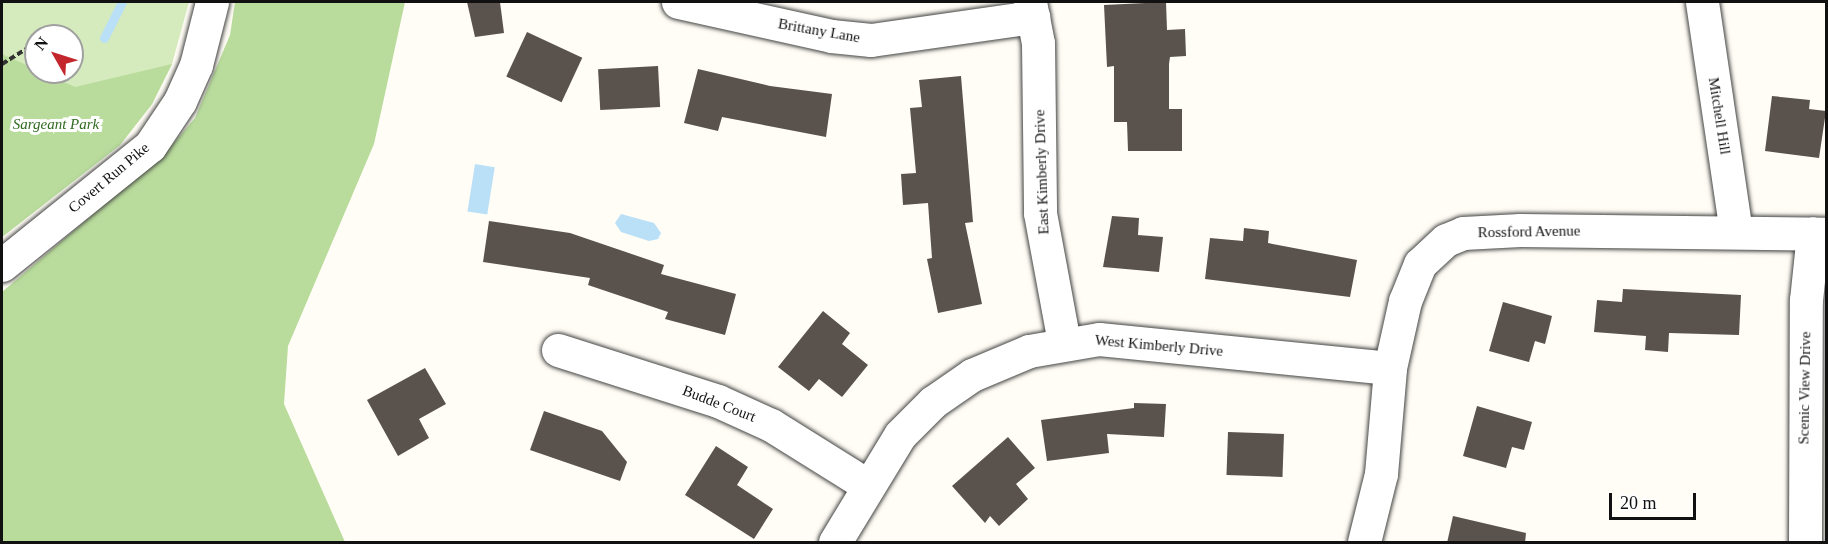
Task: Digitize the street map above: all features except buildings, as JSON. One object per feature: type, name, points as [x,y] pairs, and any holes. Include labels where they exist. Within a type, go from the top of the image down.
[{"type":"street","name":"Covert Run Pike","points":[[2,266],[150,146],[180,100],[196,65],[212,2]]},
{"type":"street","name":"Brittany Lane","points":[[678,2],[822,34],[872,40],[1031,9]]},
{"type":"street","name":"Mitchell Hill","points":[[1702,2],[1736,231]]},
{"type":"street","name":"East Kimberly Drive","points":[[1031,9],[1038,43],[1040,213],[1064,342]]},
{"type":"street","name":"Rossford Avenue","points":[[1364,543],[1382,474],[1390,368],[1412,279],[1431,251],[1446,240],[1492,231],[1820,233]]},
{"type":"street","name":"Scenic View Drive","points":[[1805,543],[1806,300],[1820,233]]},
{"type":"street","name":"West Kimberly Drive","points":[[834,543],[867,485],[900,435],[933,402],[972,375],[1064,342],[1099,339],[1390,368]]},
{"type":"street","name":"Budde Court","points":[[558,350],[718,401],[771,425],[867,485]]},
{"type":"path","points":[[2,64],[24,50]]},
{"type":"green space","name":"Sargeant Park","points":[[2,2],[189,2],[172,64],[152,104],[120,145],[2,237]]},
{"type":"green space","points":[[235,2],[405,2],[374,144],[288,346],[284,404],[345,542],[2,542],[2,292],[166,152],[195,118],[230,35]]},
{"type":"green space","points":[[2,54],[24,64],[24,84],[68,84],[75,87],[172,64],[152,104],[120,145],[2,237]]},
{"type":"water","points":[[475,164],[495,167],[487,215],[467,211]]},
{"type":"water","points":[[621,214],[654,223],[661,233],[658,239],[649,241],[621,232],[615,223]]},
{"type":"waterway","points":[[104,38],[122,2]]}]
